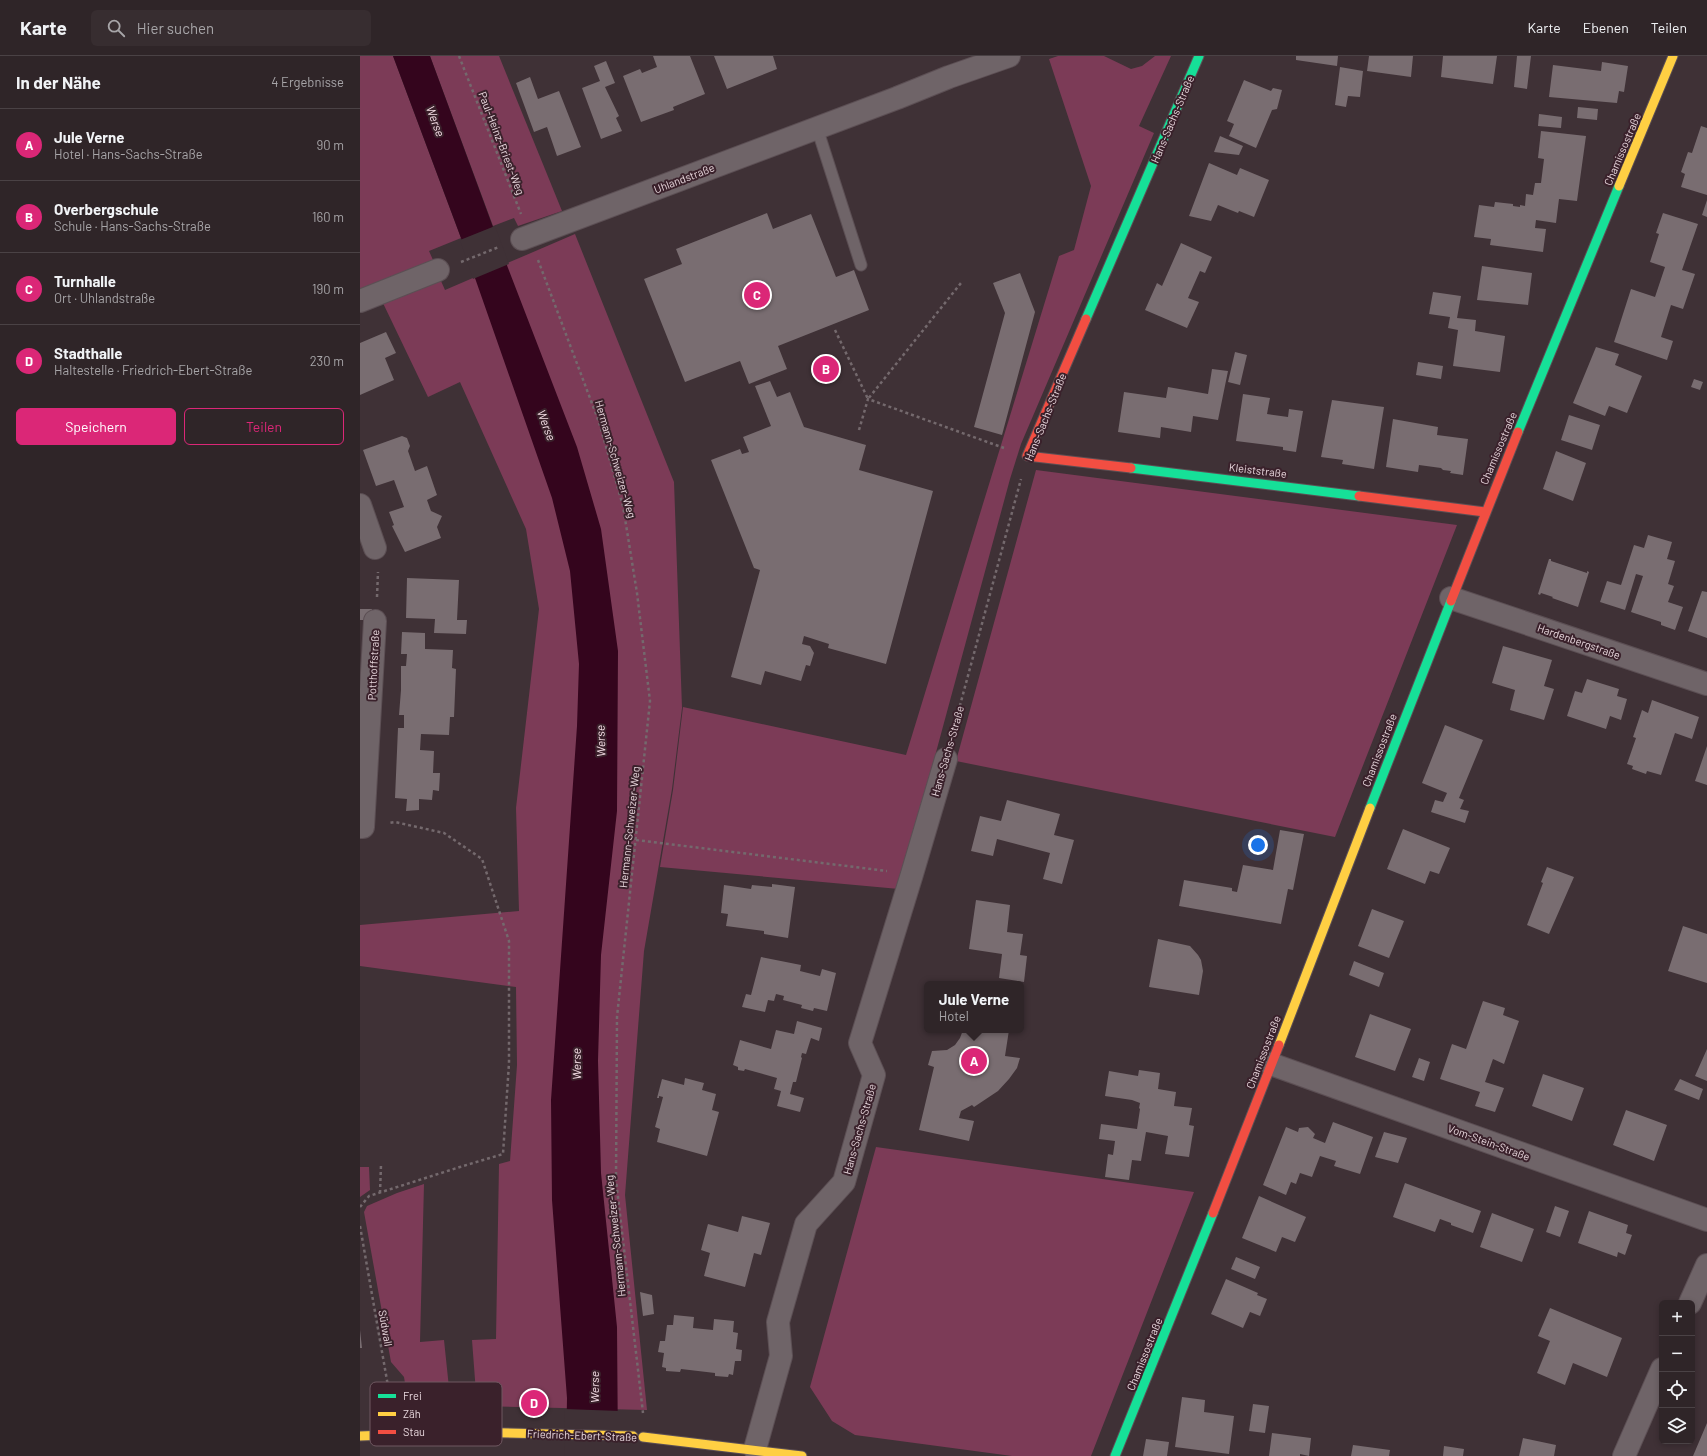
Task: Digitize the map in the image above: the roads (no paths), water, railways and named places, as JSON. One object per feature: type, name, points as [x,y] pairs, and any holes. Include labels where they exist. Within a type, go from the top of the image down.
[{"type":"street","name":"Uhlandstraße","points":[[526,237],[949,77],[1009,56]]},
{"type":"street","name":"Hans-Sachs-Straße","points":[[1027,456],[1199,56]]},
{"type":"street","name":"Chamissostraße","points":[[1116,1456],[1271,1064],[1354,845],[1485,512],[1674,56]]},
{"type":"street","points":[[360,302],[438,270]]},
{"type":"street","name":"Kleiststraße","points":[[1027,456],[1208,476],[1485,512]]},
{"type":"street","points":[[360,505],[375,548]]},
{"type":"street","name":"Hardenbergstraße","points":[[1451,598],[1707,684]]},
{"type":"street","name":"Potthoffstraße","points":[[361,827],[375,621]]},
{"type":"street","name":"Hans-Sachs-Straße","points":[[755,1449],[781,1356],[778,1322],[806,1224],[844,1182],[874,1075],[860,1042],[946,759]]},
{"type":"street","name":"Vom-Stein-Straße","points":[[1271,1064],[1707,1220]]},
{"type":"street","points":[[1691,1300],[1707,1265]]},
{"type":"street","points":[[1624,1456],[1661,1372]]},
{"type":"street","name":"Friedrich-Ebert-Straße","points":[[502,1433],[638,1437],[755,1449],[802,1456]]},
{"type":"street","name":"Friedrich-Ebert-Straße","points":[[360,1436],[370,1435]]},
{"type":"lane","points":[[817,128],[861,265]]},
{"type":"water","name":"Werse","points":[[393,56],[430,56],[508,268],[577,447],[601,529],[618,651],[617,811],[601,955],[598,1061],[601,1173],[617,1327],[618,1456],[566,1456],[567,1398],[552,1200],[551,1100],[577,726],[579,664],[570,571],[552,498],[461,238]]},
{"type":"place","name":"Turnhalle","points":[[757,295]]},
{"type":"place","name":"Overbergschule","points":[[826,369]]},
{"type":"place","name":"Jule Verne","points":[[974,1061]]},
{"type":"place","name":"Stadthalle","points":[[534,1403]]}]
